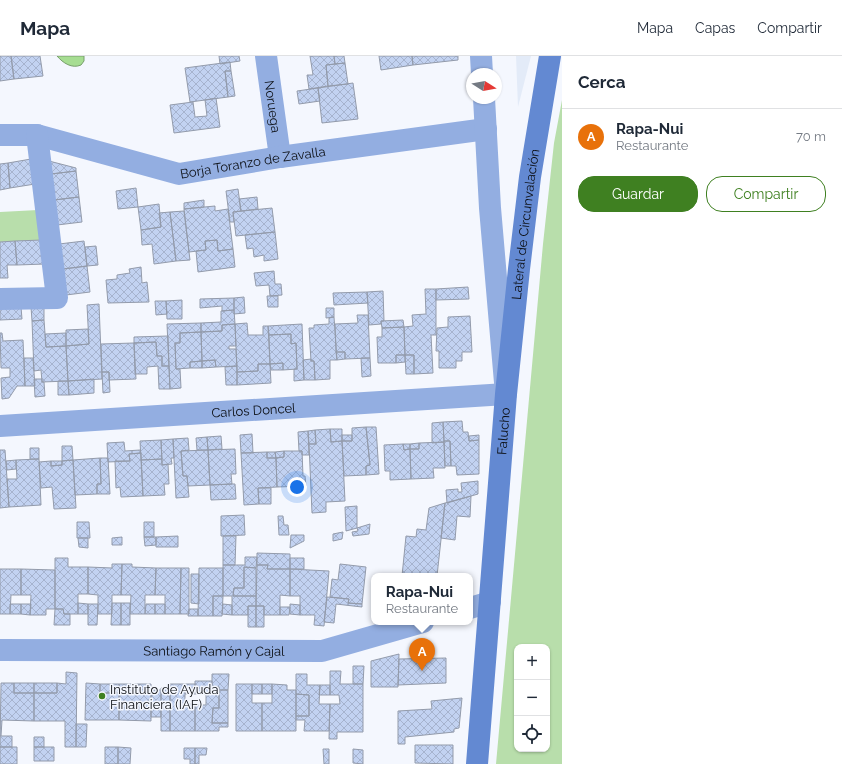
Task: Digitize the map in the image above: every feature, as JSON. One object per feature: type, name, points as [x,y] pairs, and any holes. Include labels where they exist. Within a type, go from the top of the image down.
[{"type":"street","name":"Noruega","points":[[266,56],[280,157]]},
{"type":"street","points":[[481,56],[482,68]]},
{"type":"street","name":"Lateral de Circunvalación","points":[[506,394],[530,177],[550,56]]},
{"type":"street","name":"Falucho","points":[[477,764],[480,605],[506,394],[490,208],[484,104]]},
{"type":"street","name":"Borja Toranzo de Zavalla","points":[[0,135],[37,135],[179,174],[280,157],[486,129]]},
{"type":"street","points":[[0,299],[57,298],[37,135]]},
{"type":"street","name":"Carlos Doncel","points":[[0,426],[506,394]]},
{"type":"street","name":"Santiago Ramón y Cajal","points":[[0,650],[322,651],[413,625]]},
{"type":"shaded area","points":[[57,56],[84,56],[84,61],[81,65],[71,66]]},
{"type":"shaded area","points":[[516,56],[531,56],[518,107]]},
{"type":"shaded area","points":[[562,100],[562,764],[496,764],[543,244],[554,143]]},
{"type":"shaded area","points":[[38,210],[42,240],[0,242],[0,212]]},
{"type":"building","points":[[0,56],[11,56],[14,79],[0,81]]},
{"type":"building","points":[[11,56],[40,56],[43,76],[14,79]]},
{"type":"building","points":[[219,56],[239,56],[240,61],[220,64]]},
{"type":"building","points":[[310,56],[334,56],[335,64],[326,65],[328,86],[309,89],[307,75],[313,75]]},
{"type":"building","points":[[334,56],[344,56],[345,63],[335,64]]},
{"type":"building","points":[[379,56],[412,56],[413,65],[381,70]]},
{"type":"building","points":[[412,56],[458,56],[458,60],[413,65]]},
{"type":"building","points":[[230,62],[231,71],[225,71],[228,97],[190,102],[185,68]]},
{"type":"building","points":[[345,63],[348,84],[328,86],[326,65]]},
{"type":"building","points":[[225,71],[231,71],[235,96],[228,97]]},
{"type":"building","points":[[353,83],[358,119],[322,123],[318,88]]},
{"type":"building","points":[[318,88],[320,101],[299,104],[297,91]]},
{"type":"building","points":[[216,98],[220,127],[174,133],[170,105],[193,102],[195,117],[207,116],[205,100]]},
{"type":"building","points":[[31,159],[35,184],[10,188],[8,163]]},
{"type":"building","points":[[49,161],[76,168],[76,171],[51,174]]},
{"type":"building","points":[[8,163],[10,188],[0,190],[0,164]]},
{"type":"building","points":[[76,171],[79,197],[54,200],[51,174]]},
{"type":"building","points":[[136,188],[138,207],[118,209],[116,191]]},
{"type":"building","points":[[238,189],[241,211],[233,212],[234,222],[230,222],[226,191]]},
{"type":"building","points":[[79,197],[82,222],[57,225],[54,200]]},
{"type":"building","points":[[257,197],[258,209],[241,211],[239,199]]},
{"type":"building","points":[[204,200],[204,207],[184,209],[184,203]]},
{"type":"building","points":[[159,204],[161,227],[141,230],[138,207]]},
{"type":"building","points":[[215,206],[215,211],[228,209],[233,249],[218,251],[217,240],[205,241],[206,250],[189,252],[184,209]]},
{"type":"building","points":[[272,208],[275,232],[236,236],[233,212]]},
{"type":"building","points":[[184,211],[190,260],[176,261],[170,212]]},
{"type":"building","points":[[170,212],[176,261],[154,264],[152,244],[142,245],[141,230],[161,227],[159,213]]},
{"type":"building","points":[[275,232],[278,259],[264,261],[264,255],[254,257],[253,248],[247,249],[245,235]]},
{"type":"building","points":[[42,240],[45,264],[17,265],[15,241]]},
{"type":"building","points":[[217,240],[218,251],[233,249],[235,267],[198,272],[196,251],[206,250],[205,241]]},
{"type":"building","points":[[15,241],[17,265],[7,265],[8,278],[0,278],[0,242]]},
{"type":"building","points":[[84,241],[87,266],[63,269],[59,244]]},
{"type":"building","points":[[96,246],[98,265],[87,266],[85,247]]},
{"type":"building","points":[[87,266],[90,292],[66,295],[63,269]]},
{"type":"building","points":[[141,267],[142,283],[147,282],[149,302],[108,303],[106,280],[117,279],[117,275],[130,273],[129,269]]},
{"type":"building","points":[[274,271],[275,284],[281,284],[282,295],[270,296],[269,285],[256,286],[254,273]]},
{"type":"building","points":[[468,287],[469,299],[436,300],[436,289]]},
{"type":"building","points":[[425,289],[436,289],[436,335],[431,335],[433,373],[414,374],[414,355],[405,355],[404,327],[413,326],[412,315],[426,314]]},
{"type":"building","points":[[383,291],[384,321],[381,321],[381,324],[369,325],[367,292]]},
{"type":"building","points":[[367,292],[368,303],[334,305],[333,293]]},
{"type":"building","points":[[267,296],[278,296],[278,307],[268,307]]},
{"type":"building","points":[[244,297],[245,313],[234,314],[234,298]]},
{"type":"building","points":[[234,298],[234,310],[222,311],[222,306],[200,308],[200,299]]},
{"type":"building","points":[[182,300],[182,319],[167,319],[166,301]]},
{"type":"building","points":[[155,301],[166,301],[167,314],[156,315]]},
{"type":"building","points":[[99,304],[102,379],[68,381],[66,346],[89,344],[87,305]]},
{"type":"building","points":[[21,307],[22,319],[0,320],[0,308]]},
{"type":"building","points":[[31,307],[44,307],[44,320],[32,321]]},
{"type":"building","points":[[326,308],[334,308],[334,317],[326,318]]},
{"type":"building","points":[[234,310],[235,324],[222,325],[222,331],[201,332],[201,323],[221,322],[221,311]]},
{"type":"building","points":[[357,315],[368,315],[370,358],[345,359],[345,352],[336,352],[335,324],[358,323]]},
{"type":"building","points":[[470,316],[472,352],[462,352],[462,361],[456,361],[456,368],[439,368],[439,351],[436,351],[437,328],[448,327],[448,317]]},
{"type":"building","points":[[334,317],[337,360],[330,360],[330,379],[315,380],[314,361],[311,361],[309,328],[314,328],[314,325],[329,324],[329,318]]},
{"type":"building","points":[[44,320],[46,347],[66,346],[68,381],[42,382],[41,370],[34,371],[32,321]]},
{"type":"building","points":[[403,320],[404,327],[382,328],[381,321]]},
{"type":"building","points":[[201,323],[201,332],[180,333],[180,343],[175,343],[176,369],[180,369],[181,388],[170,389],[167,324]]},
{"type":"building","points":[[247,323],[248,335],[263,335],[263,326],[268,326],[270,364],[258,364],[258,371],[237,372],[235,324]]},
{"type":"building","points":[[235,324],[236,346],[229,346],[229,349],[236,349],[237,366],[216,367],[215,360],[202,361],[201,332],[222,331],[222,325]]},
{"type":"building","points":[[302,324],[304,380],[294,381],[294,369],[297,369],[296,343],[291,344],[291,334],[269,335],[268,326]]},
{"type":"building","points":[[404,327],[405,355],[396,355],[396,363],[378,363],[377,337],[382,337],[382,328]]},
{"type":"building","points":[[88,329],[89,344],[66,346],[66,330]]},
{"type":"building","points":[[201,332],[202,361],[190,362],[190,368],[176,369],[175,343],[180,343],[180,333]]},
{"type":"building","points":[[0,333],[2,333],[3,341],[23,340],[25,386],[17,386],[9,398],[2,399],[1,378],[10,377],[10,368],[1,368]]},
{"type":"building","points":[[66,333],[66,346],[46,347],[45,334]]},
{"type":"building","points":[[291,334],[291,344],[296,343],[297,369],[283,370],[283,363],[270,364],[269,335]]},
{"type":"building","points":[[168,336],[169,366],[162,366],[162,356],[157,356],[156,342],[134,343],[134,337]]},
{"type":"building","points":[[156,342],[157,356],[162,356],[162,366],[169,366],[170,389],[159,389],[158,366],[147,367],[147,374],[135,374],[134,343]]},
{"type":"building","points":[[134,343],[136,379],[109,380],[109,372],[102,372],[101,344]]},
{"type":"building","points":[[336,352],[345,352],[345,359],[337,360]]},
{"type":"building","points":[[396,355],[405,355],[405,362],[396,363]]},
{"type":"building","points":[[405,355],[414,355],[414,374],[406,374]]},
{"type":"building","points":[[24,358],[33,358],[35,386],[25,386]]},
{"type":"building","points":[[361,358],[370,358],[371,376],[362,377]]},
{"type":"building","points":[[311,359],[311,361],[314,361],[315,380],[304,380],[303,360]]},
{"type":"building","points":[[215,360],[216,367],[202,368],[202,361]]},
{"type":"building","points":[[202,361],[202,368],[190,368],[190,362]]},
{"type":"building","points":[[283,363],[283,370],[271,370],[270,364]]},
{"type":"building","points":[[258,364],[270,364],[271,383],[237,385],[237,372],[258,371]]},
{"type":"building","points":[[237,366],[237,385],[226,385],[225,367]]},
{"type":"building","points":[[102,372],[109,372],[110,392],[103,393]]},
{"type":"building","points":[[34,379],[42,379],[42,382],[44,382],[45,396],[35,397]]},
{"type":"building","points":[[94,379],[94,393],[69,395],[68,381]]},
{"type":"building","points":[[58,381],[68,381],[69,395],[58,395]]},
{"type":"building","points":[[462,421],[463,432],[468,432],[469,441],[479,440],[479,474],[457,475],[456,466],[451,466],[450,441],[444,441],[443,422]]},
{"type":"building","points":[[443,422],[444,442],[432,443],[432,423]]},
{"type":"building","points":[[366,427],[376,427],[379,474],[366,475],[366,466],[370,465]]},
{"type":"building","points":[[366,427],[370,465],[366,466],[366,475],[344,476],[342,441],[352,441],[352,428]]},
{"type":"building","points":[[330,429],[342,429],[342,441],[331,442]]},
{"type":"building","points":[[330,429],[331,442],[342,441],[345,501],[326,502],[326,512],[312,513],[309,444],[316,444],[315,430]]},
{"type":"building","points":[[315,430],[316,444],[309,444],[308,431]]},
{"type":"building","points":[[308,431],[309,455],[302,455],[302,451],[299,451],[298,432]]},
{"type":"building","points":[[252,434],[253,453],[241,453],[240,435]]},
{"type":"building","points":[[342,435],[352,435],[352,441],[342,441]]},
{"type":"building","points":[[479,435],[479,440],[469,441],[469,436]]},
{"type":"building","points":[[221,436],[222,449],[208,450],[207,437]]},
{"type":"building","points":[[207,437],[208,450],[197,450],[196,438]]},
{"type":"building","points":[[188,438],[189,450],[181,451],[183,476],[187,476],[189,497],[176,498],[173,439]]},
{"type":"building","points":[[173,439],[174,458],[171,458],[172,464],[162,465],[161,440]]},
{"type":"building","points":[[161,440],[162,459],[141,460],[140,441]]},
{"type":"building","points":[[444,441],[450,441],[451,466],[445,466]]},
{"type":"building","points":[[124,442],[125,451],[140,450],[141,453],[129,454],[130,461],[108,462],[107,443]]},
{"type":"building","points":[[444,442],[445,468],[433,468],[434,478],[411,479],[410,449],[419,449],[419,443]]},
{"type":"building","points":[[419,443],[419,449],[410,449],[410,444]]},
{"type":"building","points":[[403,444],[404,450],[410,449],[411,479],[390,480],[390,471],[385,471],[384,445]]},
{"type":"building","points":[[403,444],[410,444],[410,449],[404,450]]},
{"type":"building","points":[[62,446],[72,446],[73,460],[62,461]]},
{"type":"building","points":[[30,448],[39,448],[39,459],[30,459]]},
{"type":"building","points":[[235,449],[236,474],[231,474],[232,484],[210,485],[208,450]]},
{"type":"building","points":[[0,450],[5,450],[9,507],[0,508]]},
{"type":"building","points":[[208,450],[210,485],[188,486],[187,476],[183,476],[181,451]]},
{"type":"building","points":[[284,451],[284,457],[276,458],[275,452]]},
{"type":"building","points":[[284,451],[302,451],[303,476],[305,476],[306,486],[277,487],[276,458],[284,457]]},
{"type":"building","points":[[267,452],[275,452],[276,458],[267,458]]},
{"type":"building","points":[[267,452],[267,458],[276,458],[277,487],[258,488],[259,504],[244,505],[241,453]]},
{"type":"building","points":[[141,453],[143,496],[121,497],[120,487],[116,488],[115,461],[130,461],[129,454]]},
{"type":"building","points":[[100,458],[108,458],[110,494],[97,494],[97,484],[101,484]]},
{"type":"building","points":[[100,458],[101,484],[97,484],[97,494],[75,495],[73,460]]},
{"type":"building","points":[[39,459],[41,505],[9,507],[7,479],[17,479],[16,460]]},
{"type":"building","points":[[162,459],[162,465],[168,464],[169,484],[164,484],[165,495],[143,496],[141,460]]},
{"type":"building","points":[[16,460],[16,469],[7,470],[6,461]]},
{"type":"building","points":[[73,460],[76,508],[54,509],[52,487],[41,488],[39,462],[51,461],[51,466],[62,465],[62,461]]},
{"type":"building","points":[[51,461],[62,461],[62,465],[51,466]]},
{"type":"building","points":[[478,481],[478,494],[447,503],[446,490],[458,489],[458,492],[462,492],[461,483]]},
{"type":"building","points":[[235,484],[236,499],[211,500],[210,485]]},
{"type":"building","points":[[258,488],[271,488],[271,504],[259,504]]},
{"type":"building","points":[[471,496],[470,517],[457,516],[455,540],[441,538],[445,503]]},
{"type":"building","points":[[445,503],[437,573],[402,573],[406,536],[416,537],[417,529],[426,530],[429,508]]},
{"type":"building","points":[[357,506],[357,528],[346,531],[345,507]]},
{"type":"building","points":[[244,515],[245,535],[221,536],[221,516]]},
{"type":"building","points":[[278,516],[283,516],[284,525],[288,525],[289,535],[279,535]]},
{"type":"building","points":[[77,522],[89,522],[90,538],[77,538]]},
{"type":"building","points":[[144,522],[154,522],[154,537],[144,537]]},
{"type":"building","points":[[370,524],[369,534],[353,536],[352,532],[358,531],[357,528]]},
{"type":"building","points":[[343,532],[342,539],[333,541],[333,534]]},
{"type":"building","points":[[291,535],[304,535],[304,541],[290,548]]},
{"type":"building","points":[[178,536],[178,547],[156,547],[156,537]]},
{"type":"building","points":[[223,536],[236,536],[235,565],[223,565]]},
{"type":"building","points":[[122,537],[122,545],[112,545],[112,538]]},
{"type":"building","points":[[144,537],[156,537],[156,545],[145,546]]},
{"type":"building","points":[[78,538],[88,538],[88,548],[79,547]]},
{"type":"building","points":[[257,553],[290,554],[290,569],[267,569],[268,565],[257,565]]},
{"type":"building","points":[[245,557],[257,557],[256,568],[244,567],[244,588],[234,588],[233,596],[256,596],[256,606],[248,606],[248,615],[232,615],[232,596],[223,596],[223,565],[245,565]]},
{"type":"building","points":[[55,558],[68,558],[68,567],[88,567],[88,594],[78,594],[78,614],[64,614],[63,609],[55,609]]},
{"type":"building","points":[[290,558],[304,558],[304,569],[290,569]]},
{"type":"building","points":[[112,564],[122,564],[121,595],[112,595],[112,614],[98,614],[98,595],[88,594],[88,567],[112,568]]},
{"type":"building","points":[[122,564],[132,564],[132,567],[156,568],[155,595],[145,595],[145,614],[130,614],[131,595],[121,595]]},
{"type":"building","points":[[340,564],[366,567],[362,604],[348,603],[349,599],[330,597],[332,579],[338,580]]},
{"type":"building","points":[[257,565],[268,565],[267,569],[290,569],[290,596],[280,595],[280,615],[264,615],[264,606],[256,606]]},
{"type":"building","points":[[244,567],[256,568],[256,596],[233,596],[234,588],[244,588]]},
{"type":"building","points":[[156,568],[181,568],[180,614],[165,614],[165,595],[155,595]]},
{"type":"building","points":[[181,568],[189,568],[189,614],[180,614]]},
{"type":"building","points":[[199,568],[223,568],[223,596],[213,596],[213,616],[198,616]]},
{"type":"building","points":[[0,569],[21,569],[21,595],[11,595],[10,614],[0,614]]},
{"type":"building","points":[[21,569],[55,570],[55,609],[46,609],[46,615],[30,615],[31,595],[21,595]]},
{"type":"building","points":[[290,569],[329,571],[324,626],[314,625],[315,615],[300,615],[300,596],[290,596]]},
{"type":"building","points":[[191,574],[199,574],[199,604],[191,603]]},
{"type":"building","points":[[213,596],[223,596],[222,616],[213,616]]},
{"type":"building","points":[[327,597],[349,599],[348,603],[362,604],[362,607],[336,604],[334,623],[324,622]]},
{"type":"building","points":[[78,603],[88,604],[88,614],[78,614]]},
{"type":"building","points":[[112,603],[121,603],[121,625],[111,625]]},
{"type":"building","points":[[121,603],[130,603],[130,625],[121,625]]},
{"type":"building","points":[[10,604],[21,604],[21,614],[10,614]]},
{"type":"building","points":[[21,604],[31,604],[30,615],[21,614]]},
{"type":"building","points":[[88,604],[98,604],[97,625],[88,625]]},
{"type":"building","points":[[146,604],[155,604],[155,614],[145,614]]},
{"type":"building","points":[[155,604],[165,604],[165,614],[155,614]]},
{"type":"building","points":[[223,604],[232,605],[232,615],[222,614]]},
{"type":"building","points":[[290,604],[300,605],[300,615],[290,614]]},
{"type":"building","points":[[248,606],[256,606],[256,627],[248,627]]},
{"type":"building","points":[[256,606],[264,606],[264,627],[256,627]]},
{"type":"building","points":[[280,607],[290,607],[289,615],[280,615]]},
{"type":"building","points":[[55,609],[63,609],[64,614],[70,614],[70,625],[54,625]]},
{"type":"building","points":[[189,609],[198,609],[198,616],[188,616]]},
{"type":"building","points":[[399,654],[398,687],[371,687],[371,661]]},
{"type":"building","points":[[446,658],[446,683],[398,685],[399,659]]},
{"type":"building","points":[[353,666],[364,666],[363,684],[353,684]]},
{"type":"building","points":[[330,671],[341,671],[340,684],[363,684],[363,732],[337,732],[337,739],[329,739],[330,704],[340,704],[339,695],[330,695]]},
{"type":"building","points":[[66,672],[77,673],[76,747],[65,747],[65,721],[34,721],[34,693],[57,693],[57,683],[66,684]]},
{"type":"building","points":[[212,674],[229,674],[228,690],[219,690],[219,687],[212,687]]},
{"type":"building","points":[[296,674],[307,674],[307,685],[320,685],[319,704],[330,704],[329,731],[304,731],[305,720],[296,720],[296,716],[309,716],[309,695],[296,694]]},
{"type":"building","points":[[195,681],[212,681],[212,687],[219,687],[219,708],[213,708],[212,723],[228,723],[228,727],[219,727],[219,731],[195,731],[195,705],[206,705],[206,694],[195,694]]},
{"type":"building","points":[[1,683],[14,683],[14,693],[34,693],[34,721],[2,720],[1,736],[12,736],[12,747],[0,747]]},
{"type":"building","points":[[14,683],[34,683],[34,693],[14,693]]},
{"type":"building","points":[[34,683],[57,683],[57,693],[34,693]]},
{"type":"building","points":[[86,683],[100,684],[100,693],[119,693],[119,720],[85,720]]},
{"type":"building","points":[[100,684],[119,684],[119,693],[100,693]]},
{"type":"building","points":[[119,684],[139,684],[139,693],[119,693]]},
{"type":"building","points":[[139,684],[151,684],[151,721],[119,720],[119,693],[139,693]]},
{"type":"building","points":[[170,684],[185,684],[185,704],[195,704],[195,731],[170,731]]},
{"type":"building","points":[[185,684],[195,684],[195,694],[185,694]]},
{"type":"building","points":[[236,684],[252,684],[252,703],[262,703],[262,731],[236,731]]},
{"type":"building","points":[[252,684],[262,684],[262,694],[252,694]]},
{"type":"building","points":[[262,684],[272,684],[272,694],[262,694]]},
{"type":"building","points":[[272,684],[287,685],[287,690],[296,690],[296,731],[262,731],[262,703],[272,703]]},
{"type":"building","points":[[320,685],[330,685],[330,695],[319,695]]},
{"type":"building","points":[[161,688],[170,688],[170,731],[161,731]]},
{"type":"building","points":[[151,690],[161,690],[161,717],[151,717]]},
{"type":"building","points":[[219,690],[228,690],[228,723],[212,723],[213,708],[219,708]]},
{"type":"building","points":[[296,694],[309,695],[309,716],[296,716]]},
{"type":"building","points":[[462,698],[459,728],[454,729],[454,732],[405,737],[405,744],[398,744],[398,711],[432,709],[431,701]]},
{"type":"building","points":[[76,724],[87,724],[86,747],[76,747]]},
{"type":"building","points":[[34,737],[44,737],[44,747],[34,747]]},
{"type":"building","points":[[415,745],[453,745],[453,764],[415,763]]},
{"type":"building","points":[[0,747],[17,747],[17,764],[0,764]]},
{"type":"building","points":[[34,747],[54,747],[54,761],[34,761]]},
{"type":"building","points":[[105,747],[118,747],[118,764],[105,764]]},
{"type":"building","points":[[118,747],[131,748],[130,764],[118,764]]},
{"type":"building","points":[[184,748],[195,748],[195,764],[190,764],[190,759],[184,759]]},
{"type":"building","points":[[195,748],[207,748],[206,755],[199,755],[199,764],[195,764]]},
{"type":"building","points":[[323,749],[329,749],[329,764],[324,764]]},
{"type":"building","points":[[353,749],[363,750],[363,764],[353,763]]},
{"type":"place","name":"Rapa-Nui","points":[[422,671]]},
{"type":"place","name":"Instituto de Ayuda Financiera (IAF)","points":[[102,696]]}]
